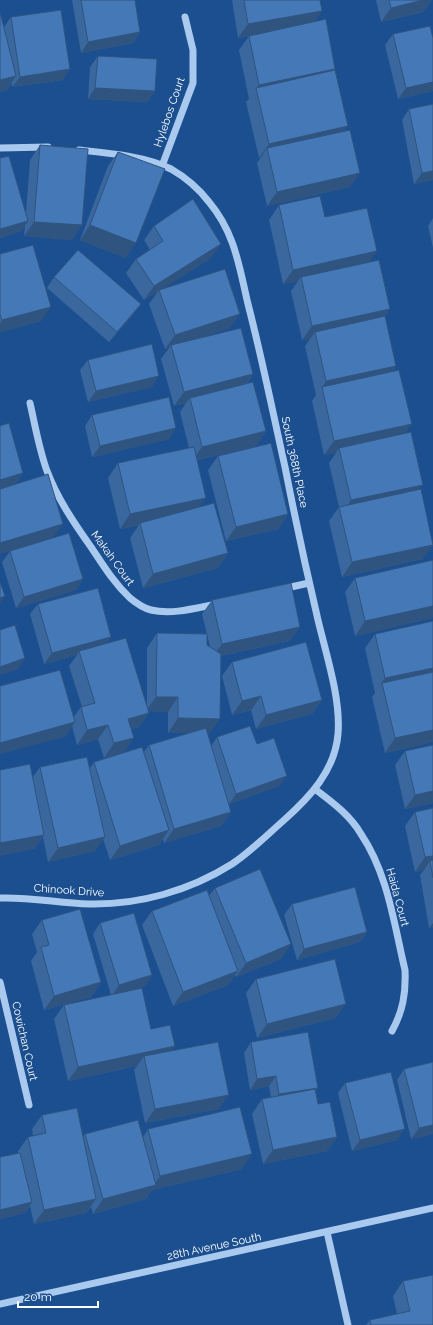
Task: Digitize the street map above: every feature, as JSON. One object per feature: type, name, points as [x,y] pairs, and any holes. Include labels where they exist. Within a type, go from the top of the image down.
[{"type":"street","name":"Hylebos Court","points":[[162,166],[193,83],[194,50],[185,17]]},
{"type":"street","points":[[0,148],[38,146],[58,148]]},
{"type":"street","name":"South 368th Place","points":[[70,148],[126,156],[162,166],[180,175],[200,192],[221,217],[231,238],[257,339],[337,706],[338,724],[336,746],[329,767],[315,789]]},
{"type":"street","name":"Makah Court","points":[[30,403],[43,458],[60,498],[70,516],[112,579],[121,589],[138,604],[151,610],[177,611],[222,603]]},
{"type":"street","points":[[273,591],[309,583]]},
{"type":"street","name":"Chinook Drive","points":[[0,898],[27,898],[87,904],[139,900],[168,893],[211,876],[232,864],[285,820],[315,789]]},
{"type":"street","name":"Haida Court","points":[[315,789],[336,805],[361,833],[377,862],[386,887],[405,970],[406,984],[403,1007],[392,1031]]},
{"type":"street","name":"Cowichan Court","points":[[0,982],[29,1105]]},
{"type":"street","name":"28th Avenue South","points":[[0,1304],[433,1208]]},
{"type":"street","points":[[327,1232],[348,1325]]},
{"type":"building","points":[[81,0],[135,0],[140,32],[88,42]]},
{"type":"building","points":[[244,0],[320,0],[322,11],[248,24]]},
{"type":"building","points":[[389,0],[423,0],[391,8]]},
{"type":"building","points":[[61,10],[70,69],[20,77],[11,17]]},
{"type":"building","points":[[0,12],[16,76],[0,80]]},
{"type":"building","points":[[326,19],[335,69],[259,85],[249,36]]},
{"type":"building","points":[[430,26],[433,38],[433,82],[406,88],[393,34]]},
{"type":"building","points":[[98,56],[157,59],[155,91],[95,88]]},
{"type":"building","points":[[335,70],[348,126],[269,144],[256,88]]},
{"type":"building","points":[[433,104],[433,171],[422,173],[409,109]]},
{"type":"building","points":[[350,130],[360,173],[277,192],[267,148]]},
{"type":"building","points":[[40,145],[88,149],[82,225],[34,222]]},
{"type":"building","points":[[118,152],[165,169],[136,243],[90,225]]},
{"type":"building","points":[[9,156],[28,221],[0,229],[0,158]]},
{"type":"building","points":[[320,196],[325,217],[367,208],[377,251],[293,270],[279,205]]},
{"type":"building","points":[[193,199],[221,244],[154,286],[136,259],[163,241],[154,226]]},
{"type":"building","points":[[33,245],[51,307],[2,320],[0,314],[0,254]]},
{"type":"building","points":[[78,250],[141,304],[117,332],[54,277]]},
{"type":"building","points":[[379,260],[390,309],[312,326],[301,277]]},
{"type":"building","points":[[225,269],[240,314],[175,335],[159,290]]},
{"type":"building","points":[[385,316],[396,366],[326,381],[315,332]]},
{"type":"building","points":[[241,328],[253,374],[184,392],[171,345]]},
{"type":"building","points":[[152,344],[159,376],[96,391],[88,360]]},
{"type":"building","points":[[399,370],[412,424],[334,441],[322,387]]},
{"type":"building","points":[[253,382],[266,431],[202,447],[190,398]]},
{"type":"building","points":[[169,397],[176,428],[100,446],[92,415]]},
{"type":"building","points":[[9,423],[23,473],[0,480],[0,426]]},
{"type":"building","points":[[411,432],[423,485],[351,500],[339,448]]},
{"type":"building","points":[[271,443],[288,514],[236,527],[218,456]]},
{"type":"building","points":[[194,447],[206,498],[130,514],[118,463]]},
{"type":"building","points":[[48,474],[63,524],[0,543],[0,489]]},
{"type":"building","points":[[421,489],[433,545],[352,562],[339,507]]},
{"type":"building","points":[[214,503],[228,553],[153,574],[140,523]]},
{"type":"building","points":[[69,533],[83,579],[24,597],[10,551]]},
{"type":"building","points":[[433,560],[433,606],[365,621],[355,578]]},
{"type":"building","points":[[0,582],[5,596],[0,598]]},
{"type":"building","points":[[291,583],[300,627],[222,644],[212,600]]},
{"type":"building","points":[[98,588],[111,637],[52,653],[38,604]]},
{"type":"building","points":[[433,621],[433,668],[385,678],[375,634]]},
{"type":"building","points":[[15,625],[25,658],[0,667],[0,630]]},
{"type":"building","points":[[157,633],[207,634],[207,645],[221,654],[220,719],[178,718],[178,697],[156,697]]},
{"type":"building","points":[[126,638],[149,713],[128,719],[134,738],[114,743],[108,725],[87,730],[81,707],[95,703],[79,651]]},
{"type":"building","points":[[306,642],[322,700],[266,715],[261,696],[242,701],[232,662]]},
{"type":"building","points":[[60,670],[75,722],[0,743],[0,686]]},
{"type":"building","points":[[433,672],[433,730],[395,738],[382,683]]},
{"type":"building","points":[[250,726],[257,744],[274,738],[287,776],[236,794],[217,737]]},
{"type":"building","points":[[206,728],[231,812],[174,829],[149,745]]},
{"type":"building","points":[[433,745],[433,791],[415,795],[405,751]]},
{"type":"building","points":[[142,747],[169,830],[120,846],[94,762]]},
{"type":"building","points":[[87,757],[105,837],[58,848],[40,767]]},
{"type":"building","points":[[30,764],[44,835],[0,843],[0,770]]},
{"type":"building","points":[[433,808],[433,856],[425,857],[415,812]]},
{"type":"building","points":[[433,860],[433,878],[430,861]]},
{"type":"building","points":[[260,869],[291,944],[246,963],[215,888]]},
{"type":"building","points":[[355,887],[367,932],[304,949],[292,904]]},
{"type":"building","points":[[207,890],[238,971],[183,992],[152,911]]},
{"type":"building","points":[[80,909],[101,982],[54,996],[41,947],[49,945],[42,920]]},
{"type":"building","points":[[134,913],[152,975],[119,985],[100,923]]},
{"type":"building","points":[[335,959],[346,1004],[267,1024],[256,979]]},
{"type":"building","points":[[142,988],[151,1029],[170,1025],[175,1046],[78,1067],[64,1005]]},
{"type":"building","points":[[308,1032],[318,1088],[279,1094],[276,1076],[257,1079],[251,1042]]},
{"type":"building","points":[[218,1042],[229,1095],[155,1109],[144,1056]]},
{"type":"building","points":[[433,1062],[433,1125],[419,1128],[404,1069]]},
{"type":"building","points":[[391,1072],[405,1129],[360,1140],[345,1083]]},
{"type":"building","points":[[315,1089],[318,1104],[330,1102],[337,1137],[273,1150],[262,1099]]},
{"type":"building","points":[[240,1107],[252,1154],[160,1176],[148,1129]]},
{"type":"building","points":[[77,1108],[96,1199],[44,1210],[28,1137],[46,1133],[42,1115]]},
{"type":"building","points":[[138,1120],[156,1185],[103,1199],[85,1134]]},
{"type":"building","points":[[20,1153],[32,1202],[0,1210],[0,1157]]},
{"type":"building","points":[[433,1275],[433,1325],[371,1325],[370,1320],[410,1311],[403,1281]]}]
